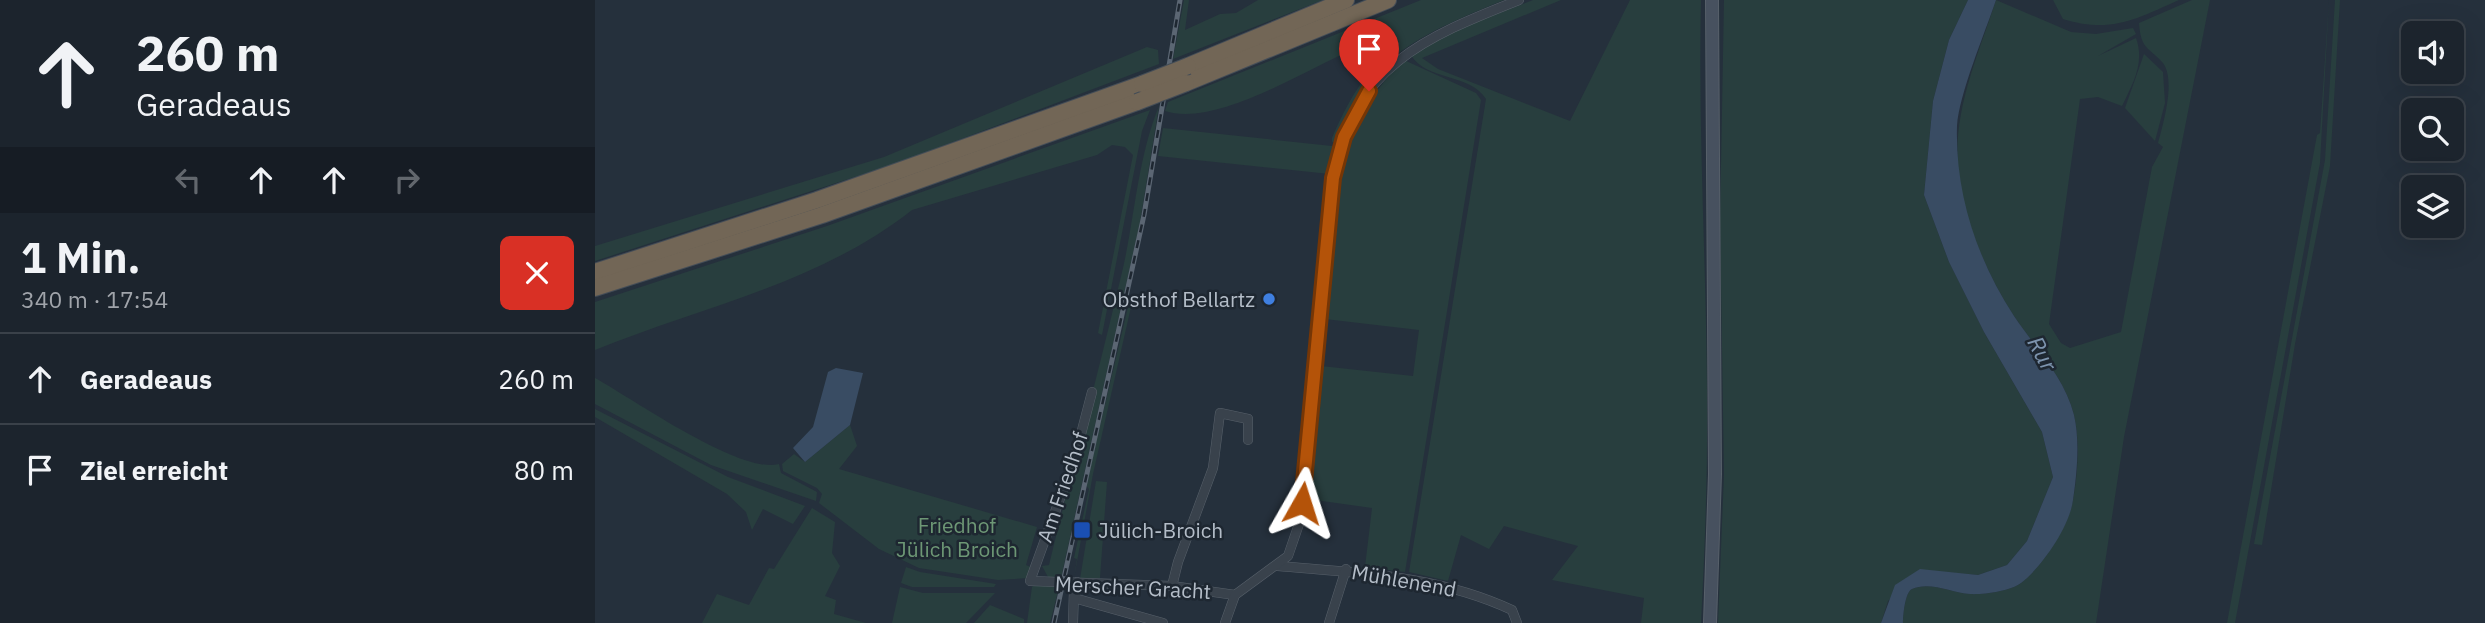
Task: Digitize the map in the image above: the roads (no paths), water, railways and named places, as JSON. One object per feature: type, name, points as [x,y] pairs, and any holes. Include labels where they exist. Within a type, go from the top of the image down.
[{"type":"highway","points":[[595,272],[817,200],[1142,83],[1346,0]]},
{"type":"highway","points":[[595,288],[846,207],[1137,102],[1388,0]]},
{"type":"main road","points":[[1710,623],[1715,474],[1712,0]]},
{"type":"street","points":[[1225,623],[1235,596],[1278,566],[1291,549],[1300,520],[1333,178],[1344,137],[1369,91],[1399,58],[1433,35],[1519,0]]},
{"type":"street","name":"Am Friedhof","points":[[1030,581],[1075,457],[1092,391]]},
{"type":"street","points":[[1173,586],[1178,562],[1213,468],[1220,413],[1248,419],[1248,440]]},
{"type":"street","name":"Mühlenend","points":[[1278,566],[1346,569],[1406,577],[1478,594],[1512,610],[1517,623]]},
{"type":"street","points":[[1329,623],[1346,569]]},
{"type":"street","name":"Merscher Gracht","points":[[1030,581],[1173,586],[1235,596]]},
{"type":"street","points":[[1073,623],[1077,582]]},
{"type":"street","points":[[1074,598],[1163,623]]},
{"type":"water","points":[[1968,0],[1996,0],[1967,81],[1959,113],[1957,151],[1964,201],[1989,272],[2014,316],[2056,375],[2070,401],[2077,435],[2074,490],[2071,510],[2061,533],[2038,567],[2021,583],[2004,590],[1975,594],[1926,586],[1912,589],[1905,604],[1903,623],[1881,623],[1895,585],[1920,569],[1978,575],[2007,565],[2027,541],[2053,477],[2042,432],[1984,332],[1949,262],[1924,195],[1933,101],[1949,40]]},
{"type":"water","points":[[836,368],[863,373],[850,425],[805,462],[793,448],[813,427],[828,372]]},
{"type":"railway","points":[[1054,623],[1144,215],[1180,0]]},
{"type":"place","name":"Obsthof Bellartz","points":[[1269,299]]},
{"type":"place","name":"Jülich-Broich","points":[[1082,530]]},
{"type":"water label","name":"Rur","points":[[2043,353]]},
{"type":"park label","name":"Friedhof Jülich Broich","points":[[957,537]]}]
